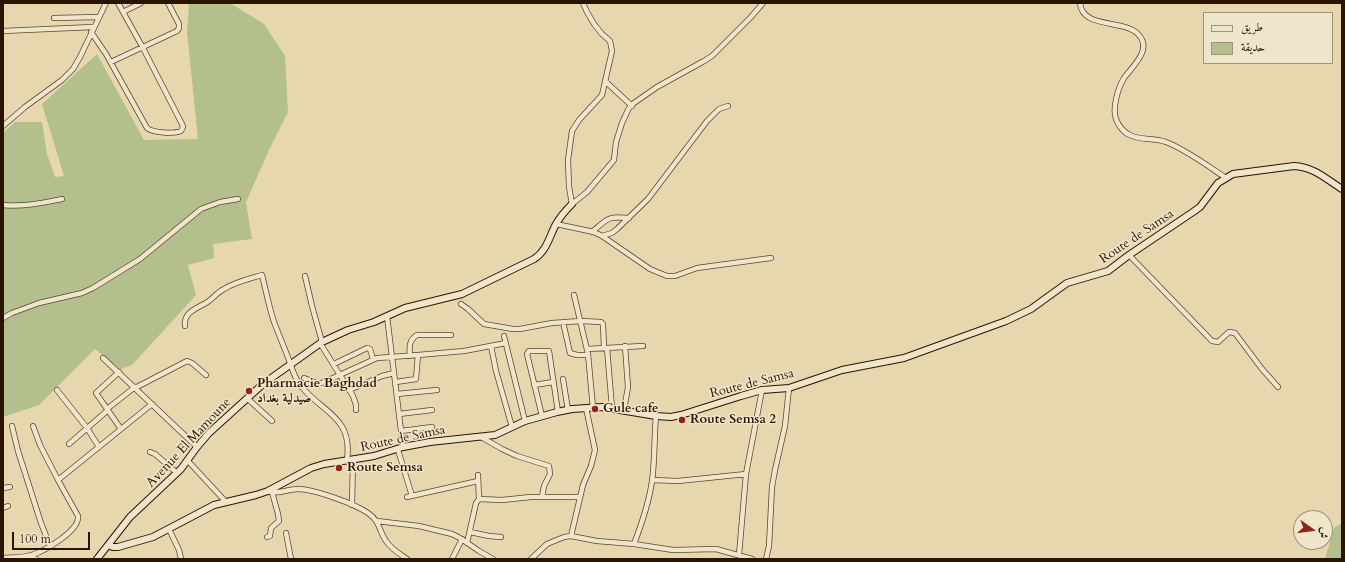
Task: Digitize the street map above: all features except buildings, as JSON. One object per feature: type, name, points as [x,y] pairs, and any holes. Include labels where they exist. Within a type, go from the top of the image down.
[{"type":"street","points":[[3,126],[67,75],[80,57],[106,3]]},
{"type":"street","points":[[92,30],[147,128],[152,131],[179,132],[182,130],[182,126],[143,48],[118,3]]},
{"type":"street","points":[[123,12],[141,3]]},
{"type":"street","points":[[111,62],[175,33],[179,29],[179,24],[168,3]]},
{"type":"street","points":[[572,204],[569,188],[568,160],[572,131],[586,112],[600,98],[606,81],[611,57],[611,43],[594,24],[583,3]]},
{"type":"street","points":[[763,3],[712,56],[638,99],[626,114],[618,133],[614,160],[587,192],[572,204],[556,224],[592,232],[602,236],[650,269],[667,276],[675,276],[697,268],[771,258]]},
{"type":"street","points":[[1080,3],[1081,10],[1085,16],[1130,29],[1138,34],[1142,42],[1143,49],[1140,59],[1124,79],[1115,106],[1116,119],[1122,129],[1130,136],[1165,141],[1226,178]]},
{"type":"street","points":[[54,18],[98,17]]},
{"type":"street","points":[[3,31],[92,30]]},
{"type":"street","points":[[606,81],[632,106]]},
{"type":"street","points":[[602,236],[612,233],[648,199],[707,121],[719,109],[728,106]]},
{"type":"street","name":"Route de Samsa","points":[[108,544],[113,547],[118,547],[153,537],[204,509],[214,505],[270,492],[311,468],[324,464],[350,460],[400,448],[449,440],[495,435],[525,421],[568,410],[612,408],[656,416],[671,417],[762,390],[788,388],[837,372],[904,358],[1006,321],[1037,306],[1067,284],[1108,271],[1200,207],[1215,186],[1233,174],[1301,166],[1317,172],[1342,189]]},
{"type":"street","points":[[3,205],[15,206],[44,203],[62,199]]},
{"type":"street","points":[[3,318],[39,303],[82,293],[93,288],[140,258],[201,209],[220,202],[238,199]]},
{"type":"street","points":[[592,232],[608,218],[629,218]]},
{"type":"street","name":"Avenue El Mamoune","points":[[97,559],[130,517],[167,484],[209,434],[247,398],[321,342],[348,330],[374,322],[405,308],[462,294],[534,260],[540,255],[547,245],[556,224]]},
{"type":"street","points":[[1129,255],[1212,341],[1218,342],[1228,332],[1235,333],[1262,369],[1278,386]]},
{"type":"street","points":[[185,326],[185,320],[188,313],[209,301],[225,288],[238,282],[262,275],[274,321],[294,375],[301,386],[333,415],[342,427],[348,446],[350,460],[352,505]]},
{"type":"street","points":[[305,276],[321,342],[349,390],[354,400],[356,410]]},
{"type":"street","points":[[574,295],[587,349],[593,408]]},
{"type":"street","points":[[461,304],[484,324],[490,325],[520,329],[563,322],[581,321],[603,323],[612,408]]},
{"type":"street","points":[[387,316],[401,430],[400,448],[412,496]]},
{"type":"street","points":[[563,322],[570,353],[577,356],[588,355]]},
{"type":"street","points":[[410,356],[410,343],[417,335],[451,335]]},
{"type":"street","points":[[504,336],[525,421]]},
{"type":"street","points":[[304,378],[317,383],[340,375],[373,359],[464,351],[506,343]]},
{"type":"street","points":[[491,346],[496,371],[512,427]]},
{"type":"street","points":[[624,410],[628,387],[625,346]]},
{"type":"street","points":[[587,349],[643,346]]},
{"type":"street","points":[[334,364],[367,348],[370,349],[373,359]]},
{"type":"street","points":[[542,416],[527,354],[528,351],[549,351],[558,412]]},
{"type":"street","points":[[396,382],[416,379],[418,355]]},
{"type":"street","points":[[104,358],[197,447]]},
{"type":"street","points":[[69,444],[135,388],[187,361],[192,363],[206,375]]},
{"type":"street","points":[[119,372],[96,393],[121,429]]},
{"type":"street","points":[[349,390],[382,376],[394,373]]},
{"type":"street","points":[[563,378],[568,410]]},
{"type":"street","points":[[534,385],[553,382]]},
{"type":"street","points":[[766,559],[769,554],[772,486],[785,426],[788,388]]},
{"type":"street","points":[[57,390],[87,428],[99,447]]},
{"type":"street","points":[[397,394],[437,390]]},
{"type":"street","points":[[739,555],[746,474],[762,390]]},
{"type":"street","points":[[247,398],[272,422]]},
{"type":"street","points":[[58,480],[152,404]]},
{"type":"street","points":[[571,536],[583,485],[592,466],[595,450],[586,408]]},
{"type":"street","points":[[399,414],[432,410]]},
{"type":"street","points":[[634,544],[646,507],[652,480],[656,416]]},
{"type":"street","points":[[12,426],[18,451],[50,546]]},
{"type":"street","points":[[3,558],[31,555],[50,546],[60,540],[76,524],[78,519],[78,516],[40,445],[33,426]]},
{"type":"street","points":[[401,430],[432,427]]},
{"type":"street","points":[[481,437],[517,456],[549,466],[550,474],[544,486],[542,497]]},
{"type":"street","points":[[150,452],[155,454],[177,473]]},
{"type":"street","points":[[188,460],[226,502]]},
{"type":"street","points":[[652,480],[678,481],[746,474]]},
{"type":"street","points":[[467,543],[476,503],[479,499],[478,475]]},
{"type":"street","points":[[406,497],[478,481]]},
{"type":"street","points":[[3,488],[10,486]]},
{"type":"street","points":[[267,537],[270,536],[271,528],[278,521],[278,514],[270,492],[278,493],[293,489],[303,489],[352,505],[368,513],[377,521],[386,541],[391,547],[407,559]]},
{"type":"street","points":[[479,499],[502,500],[542,497],[580,497]]},
{"type":"street","points":[[3,508],[8,506]]},
{"type":"street","points":[[377,521],[419,526],[452,534],[494,559]]},
{"type":"street","points":[[169,529],[179,550],[181,559]]},
{"type":"street","points":[[470,532],[489,536],[501,536]]},
{"type":"street","points":[[286,533],[291,559]]},
{"type":"street","points":[[531,559],[547,544],[564,536],[571,536],[597,541],[634,544],[673,550],[716,550],[752,559]]},
{"type":"street","points":[[452,559],[462,539]]},
{"type":"street","points":[[31,555],[36,559]]},
{"type":"green space","points":[[188,3],[230,3],[264,24],[285,56],[288,112],[246,202],[252,239],[213,244],[214,258],[188,265],[196,295],[132,365],[120,369],[95,349],[39,405],[3,417],[3,133],[15,122],[42,122],[47,154],[55,177],[64,176],[42,104],[97,54],[144,140],[198,139],[187,32]]},
{"type":"green space","points":[[1342,523],[1342,559],[1325,559],[1328,550],[1333,550],[1334,528]]},
{"type":"place","name":"Pharmacie Baghdad صيدلية بغداد","points":[[249,391]]},
{"type":"place","name":"Gule cafe","points":[[595,409]]},
{"type":"place","name":"Route Semsa 2","points":[[682,420]]},
{"type":"place","name":"Route Semsa","points":[[339,468]]}]
